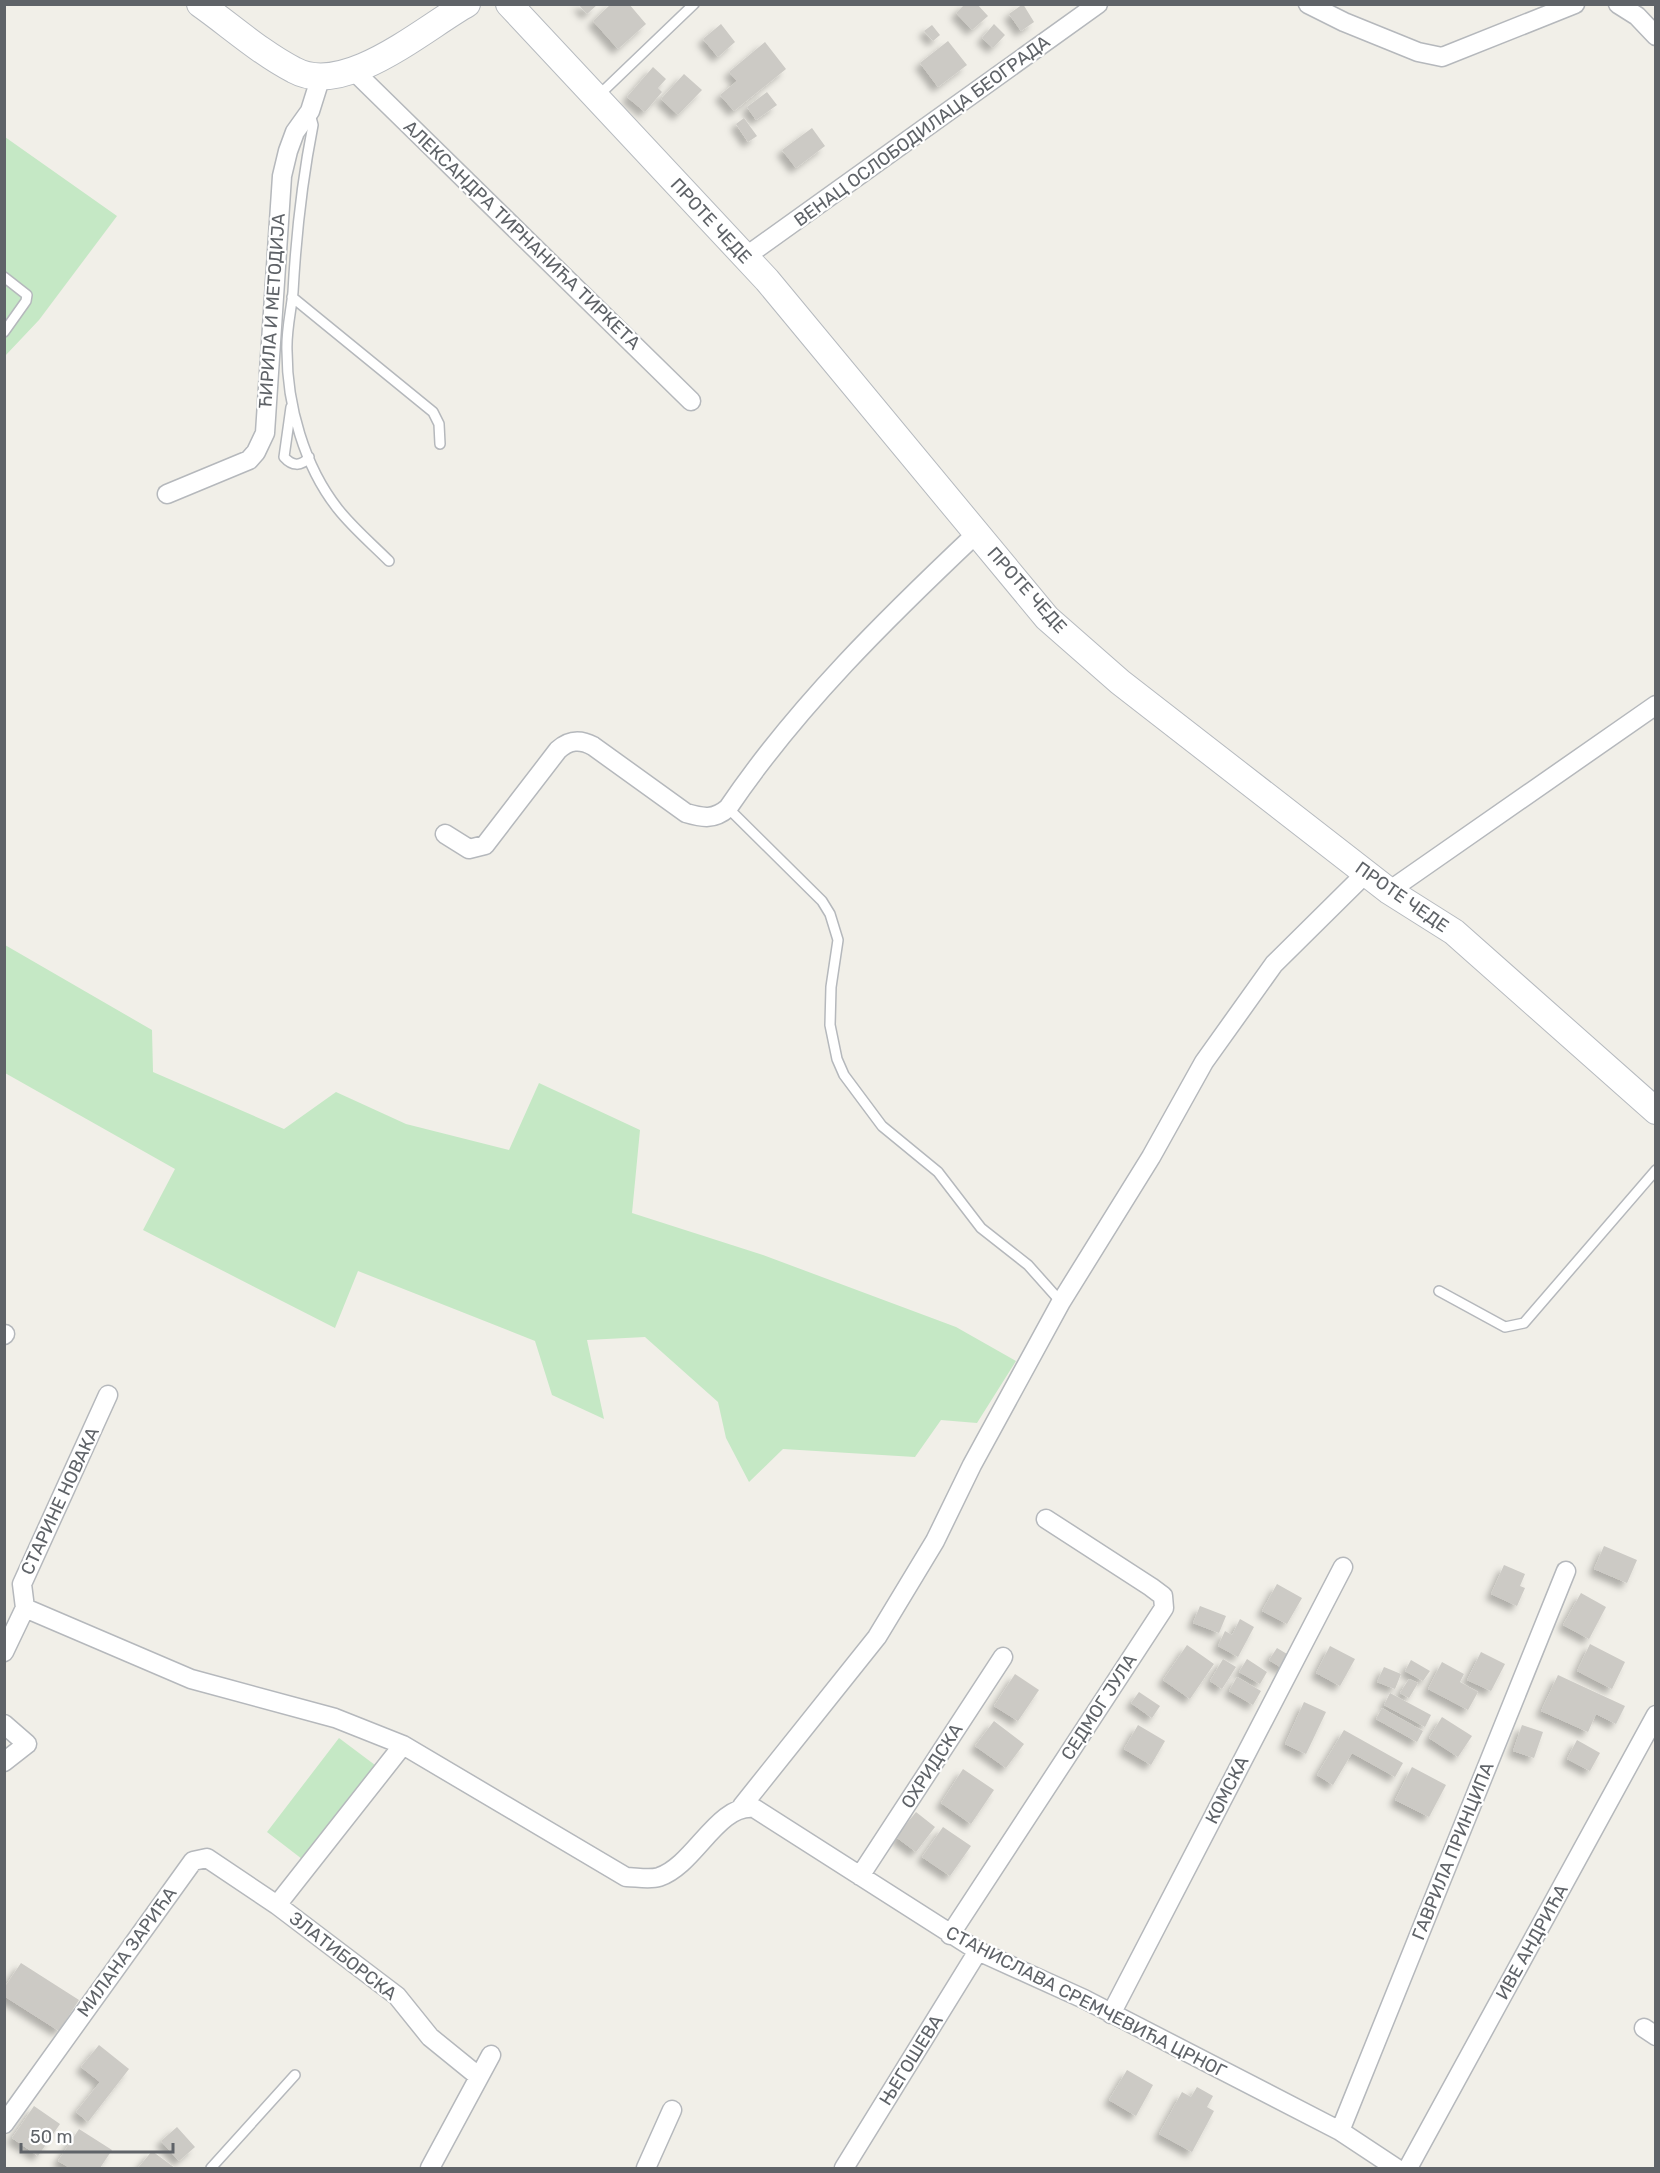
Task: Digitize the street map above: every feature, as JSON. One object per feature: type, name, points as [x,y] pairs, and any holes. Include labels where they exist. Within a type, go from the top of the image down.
[{"type":"street","points":[[200,4],[296,72],[321,76],[353,70],[380,60],[467,4]]},
{"type":"street","name":"ПРОТЕ ЧЕДЕ","points":[[509,4],[745,257],[1047,618],[1104,668],[1389,891],[1454,932],[1656,1111]]},
{"type":"street","name":"ВЕНАЦ ОСЛОБОДИЛАЦА БЕОГРАДА","points":[[745,257],[1098,4]]},
{"type":"street","points":[[1308,4],[1418,52],[1442,57],[1575,4]]},
{"type":"street","points":[[1618,4],[1637,16],[1656,36]]},
{"type":"street","name":"АЛЕКСАНДРА ТИРНАНИЋА ТИРКЕТА","points":[[353,70],[691,401]]},
{"type":"street","name":"ЋИРИЛА И МЕТОДИЈА","points":[[167,494],[249,460],[265,433],[282,176],[296,132],[310,111],[321,76]]},
{"type":"street","points":[[445,834],[469,849],[485,845],[558,750],[564,745],[579,741],[593,746],[686,813],[702,818],[717,817],[728,808],[780,741],[854,653],[977,533]]},
{"type":"street","points":[[1389,891],[1656,705]]},
{"type":"street","points":[[4,1652],[25,1608],[191,1679],[335,1718],[403,1745],[626,1877],[656,1878],[675,1870],[725,1817],[742,1806],[877,1637],[935,1541],[972,1465],[1061,1302],[1151,1158],[1204,1062],[1274,964],[1366,873]]},
{"type":"street","name":"СТАРИНЕ НОВАКА","points":[[25,1608],[22,1584],[108,1395]]},
{"type":"street","name":"СЕДМОГ ЈУЛА","points":[[950,1935],[1164,1608],[1163,1596],[1046,1519]]},
{"type":"street","name":"КОМСКА","points":[[1111,2013],[1343,1567]]},
{"type":"street","name":"ГАВРИЛА ПРИНЦИПА","points":[[1341,2131],[1566,1571]]},
{"type":"street","name":"ОХРИДСКА","points":[[860,1876],[1003,1658]]},
{"type":"street","name":"ИВЕ АНДРИЋА","points":[[1408,2169],[1656,1715]]},
{"type":"street","points":[[4,1724],[27,1744],[4,1762]]},
{"type":"street","name":"ЗЛАТИБОРСКА","points":[[403,1745],[277,1905],[397,1996],[430,2037],[478,2076]]},
{"type":"street","name":"СТАНИСЛАВА СРЕМЧЕВИЋА ЦРНОГ","points":[[742,1806],[768,1814],[950,1935],[978,1951],[1111,2013],[1341,2131],[1396,2169]]},
{"type":"street","name":"МИЛАНА ЗАРИЋА","points":[[4,2124],[193,1861],[207,1858],[277,1905]]},
{"type":"street","name":"ЊЕГОШЕВА","points":[[844,2169],[978,1951]]},
{"type":"street","points":[[430,2169],[491,2055]]},
{"type":"street","points":[[646,2169],[672,2110]]},
{"type":"lane","points":[[596,98],[694,4]]},
{"type":"lane","points":[[310,111],[313,125],[297,223],[287,350],[292,402],[309,457],[319,479],[338,509],[389,561]]},
{"type":"lane","points":[[4,277],[27,295],[26,301],[4,332]]},
{"type":"lane","points":[[292,297],[433,412],[439,424],[440,444]]},
{"type":"lane","points":[[292,402],[284,457],[294,465],[300,465],[309,457]]},
{"type":"lane","points":[[728,808],[822,901],[830,914],[838,940],[831,987],[830,1024],[837,1059],[853,1090],[890,1134],[946,1181],[981,1228],[1028,1265],[1061,1302]]},
{"type":"lane","points":[[1439,1291],[1504,1327],[1524,1323],[1656,1170]]},
{"type":"lane","points":[[211,2169],[295,2075]]},
{"type":"green space","points":[[5,137],[117,216],[39,320],[5,356]]},
{"type":"green space","points":[[5,945],[152,1030],[153,1072],[284,1129],[336,1092],[406,1124],[509,1150],[539,1083],[640,1130],[632,1213],[763,1255],[956,1327],[1016,1361],[977,1423],[941,1420],[915,1457],[783,1449],[749,1482],[726,1438],[718,1402],[645,1337],[587,1340],[604,1419],[552,1395],[535,1341],[358,1271],[335,1328],[143,1230],[175,1169],[5,1073]]},
{"type":"green space","points":[[339,1738],[375,1765],[302,1859],[267,1832]]},
{"type":"building","points":[[578,4],[598,4],[587,14]]},
{"type":"building","points":[[611,4],[629,4],[646,24],[618,49],[593,21]]},
{"type":"building","points":[[965,4],[977,4],[988,16],[972,30],[956,13]]},
{"type":"building","points":[[1023,4],[1034,22],[1021,31],[1009,14]]},
{"type":"building","points":[[721,24],[735,42],[718,57],[703,39]]},
{"type":"building","points":[[994,24],[1005,35],[993,48],[982,38]]},
{"type":"building","points":[[932,25],[940,35],[933,41],[924,31]]},
{"type":"building","points":[[948,41],[967,65],[938,87],[920,63]]},
{"type":"building","points":[[765,42],[786,69],[734,111],[720,95],[737,81],[729,72]]},
{"type":"building","points":[[653,67],[666,79],[658,88],[662,92],[645,112],[627,97]]},
{"type":"building","points":[[684,74],[702,90],[678,115],[661,99]]},
{"type":"building","points":[[767,92],[777,105],[756,120],[747,107]]},
{"type":"building","points":[[744,118],[757,136],[748,142],[736,124]]},
{"type":"building","points":[[812,128],[825,146],[796,168],[782,150]]},
{"type":"building","points":[[1604,1546],[1637,1560],[1627,1583],[1594,1569]]},
{"type":"building","points":[[1504,1565],[1525,1574],[1520,1586],[1525,1588],[1517,1606],[1491,1594]]},
{"type":"building","points":[[1277,1584],[1302,1598],[1287,1624],[1262,1611]]},
{"type":"building","points":[[1581,1593],[1606,1607],[1589,1639],[1563,1625]]},
{"type":"building","points":[[1200,1606],[1226,1616],[1219,1633],[1193,1623]]},
{"type":"building","points":[[1240,1619],[1254,1627],[1238,1657],[1218,1646],[1225,1631],[1232,1635]]},
{"type":"building","points":[[1590,1644],[1625,1662],[1612,1689],[1577,1671]]},
{"type":"building","points":[[1187,1645],[1214,1664],[1190,1699],[1163,1680]]},
{"type":"building","points":[[1330,1646],[1355,1659],[1340,1686],[1316,1673]]},
{"type":"building","points":[[1277,1648],[1292,1657],[1285,1670],[1269,1660]]},
{"type":"building","points":[[1481,1652],[1505,1664],[1491,1691],[1467,1680]]},
{"type":"building","points":[[1223,1659],[1236,1667],[1222,1689],[1210,1681]]},
{"type":"building","points":[[1247,1659],[1267,1672],[1260,1684],[1239,1672]]},
{"type":"building","points":[[1411,1660],[1430,1671],[1423,1681],[1405,1671]]},
{"type":"building","points":[[1442,1662],[1464,1674],[1460,1682],[1478,1692],[1468,1710],[1428,1689]]},
{"type":"building","points":[[1384,1667],[1401,1674],[1395,1689],[1377,1682]]},
{"type":"building","points":[[1015,1674],[1039,1690],[1018,1721],[994,1706]]},
{"type":"building","points":[[1558,1675],[1625,1706],[1616,1724],[1596,1714],[1588,1732],[1541,1711]]},
{"type":"building","points":[[1237,1677],[1261,1691],[1253,1705],[1229,1691]]},
{"type":"building","points":[[1409,1679],[1418,1683],[1409,1698],[1400,1693]]},
{"type":"building","points":[[1139,1692],[1160,1706],[1152,1718],[1131,1703]]},
{"type":"building","points":[[1390,1693],[1431,1715],[1425,1727],[1384,1705]]},
{"type":"building","points":[[1304,1702],[1326,1712],[1306,1754],[1285,1744]]},
{"type":"building","points":[[1382,1708],[1423,1731],[1417,1742],[1376,1719]]},
{"type":"building","points":[[1442,1717],[1472,1736],[1458,1757],[1429,1738]]},
{"type":"building","points":[[994,1721],[1024,1744],[1006,1768],[975,1746]]},
{"type":"building","points":[[1138,1725],[1165,1741],[1151,1765],[1124,1749]]},
{"type":"building","points":[[1522,1725],[1543,1732],[1534,1758],[1513,1751]]},
{"type":"building","points":[[1344,1730],[1403,1763],[1395,1777],[1352,1753],[1333,1785],[1317,1775]]},
{"type":"building","points":[[1577,1740],[1600,1753],[1590,1771],[1567,1759]]},
{"type":"building","points":[[1412,1767],[1446,1785],[1429,1817],[1395,1800]]},
{"type":"building","points":[[963,1769],[994,1790],[971,1824],[941,1803]]},
{"type":"building","points":[[916,1812],[935,1827],[916,1852],[896,1837]]},
{"type":"building","points":[[943,1827],[971,1846],[950,1876],[922,1857]]},
{"type":"building","points":[[21,1963],[79,2000],[59,2031],[4,1996],[4,1988]]},
{"type":"building","points":[[99,2045],[129,2069],[88,2122],[76,2112],[100,2082],[81,2067]]},
{"type":"building","points":[[1127,2070],[1153,2085],[1136,2116],[1109,2100]]},
{"type":"building","points":[[1197,2087],[1213,2096],[1207,2107],[1214,2111],[1192,2152],[1159,2134],[1182,2092],[1191,2097]]},
{"type":"building","points":[[34,2106],[60,2124],[38,2156],[12,2138]]},
{"type":"building","points":[[177,2127],[195,2147],[179,2161],[161,2141]]},
{"type":"building","points":[[79,2129],[112,2150],[100,2168],[70,2168],[58,2161]]},
{"type":"building","points":[[152,2151],[175,2168],[138,2168]]}]
